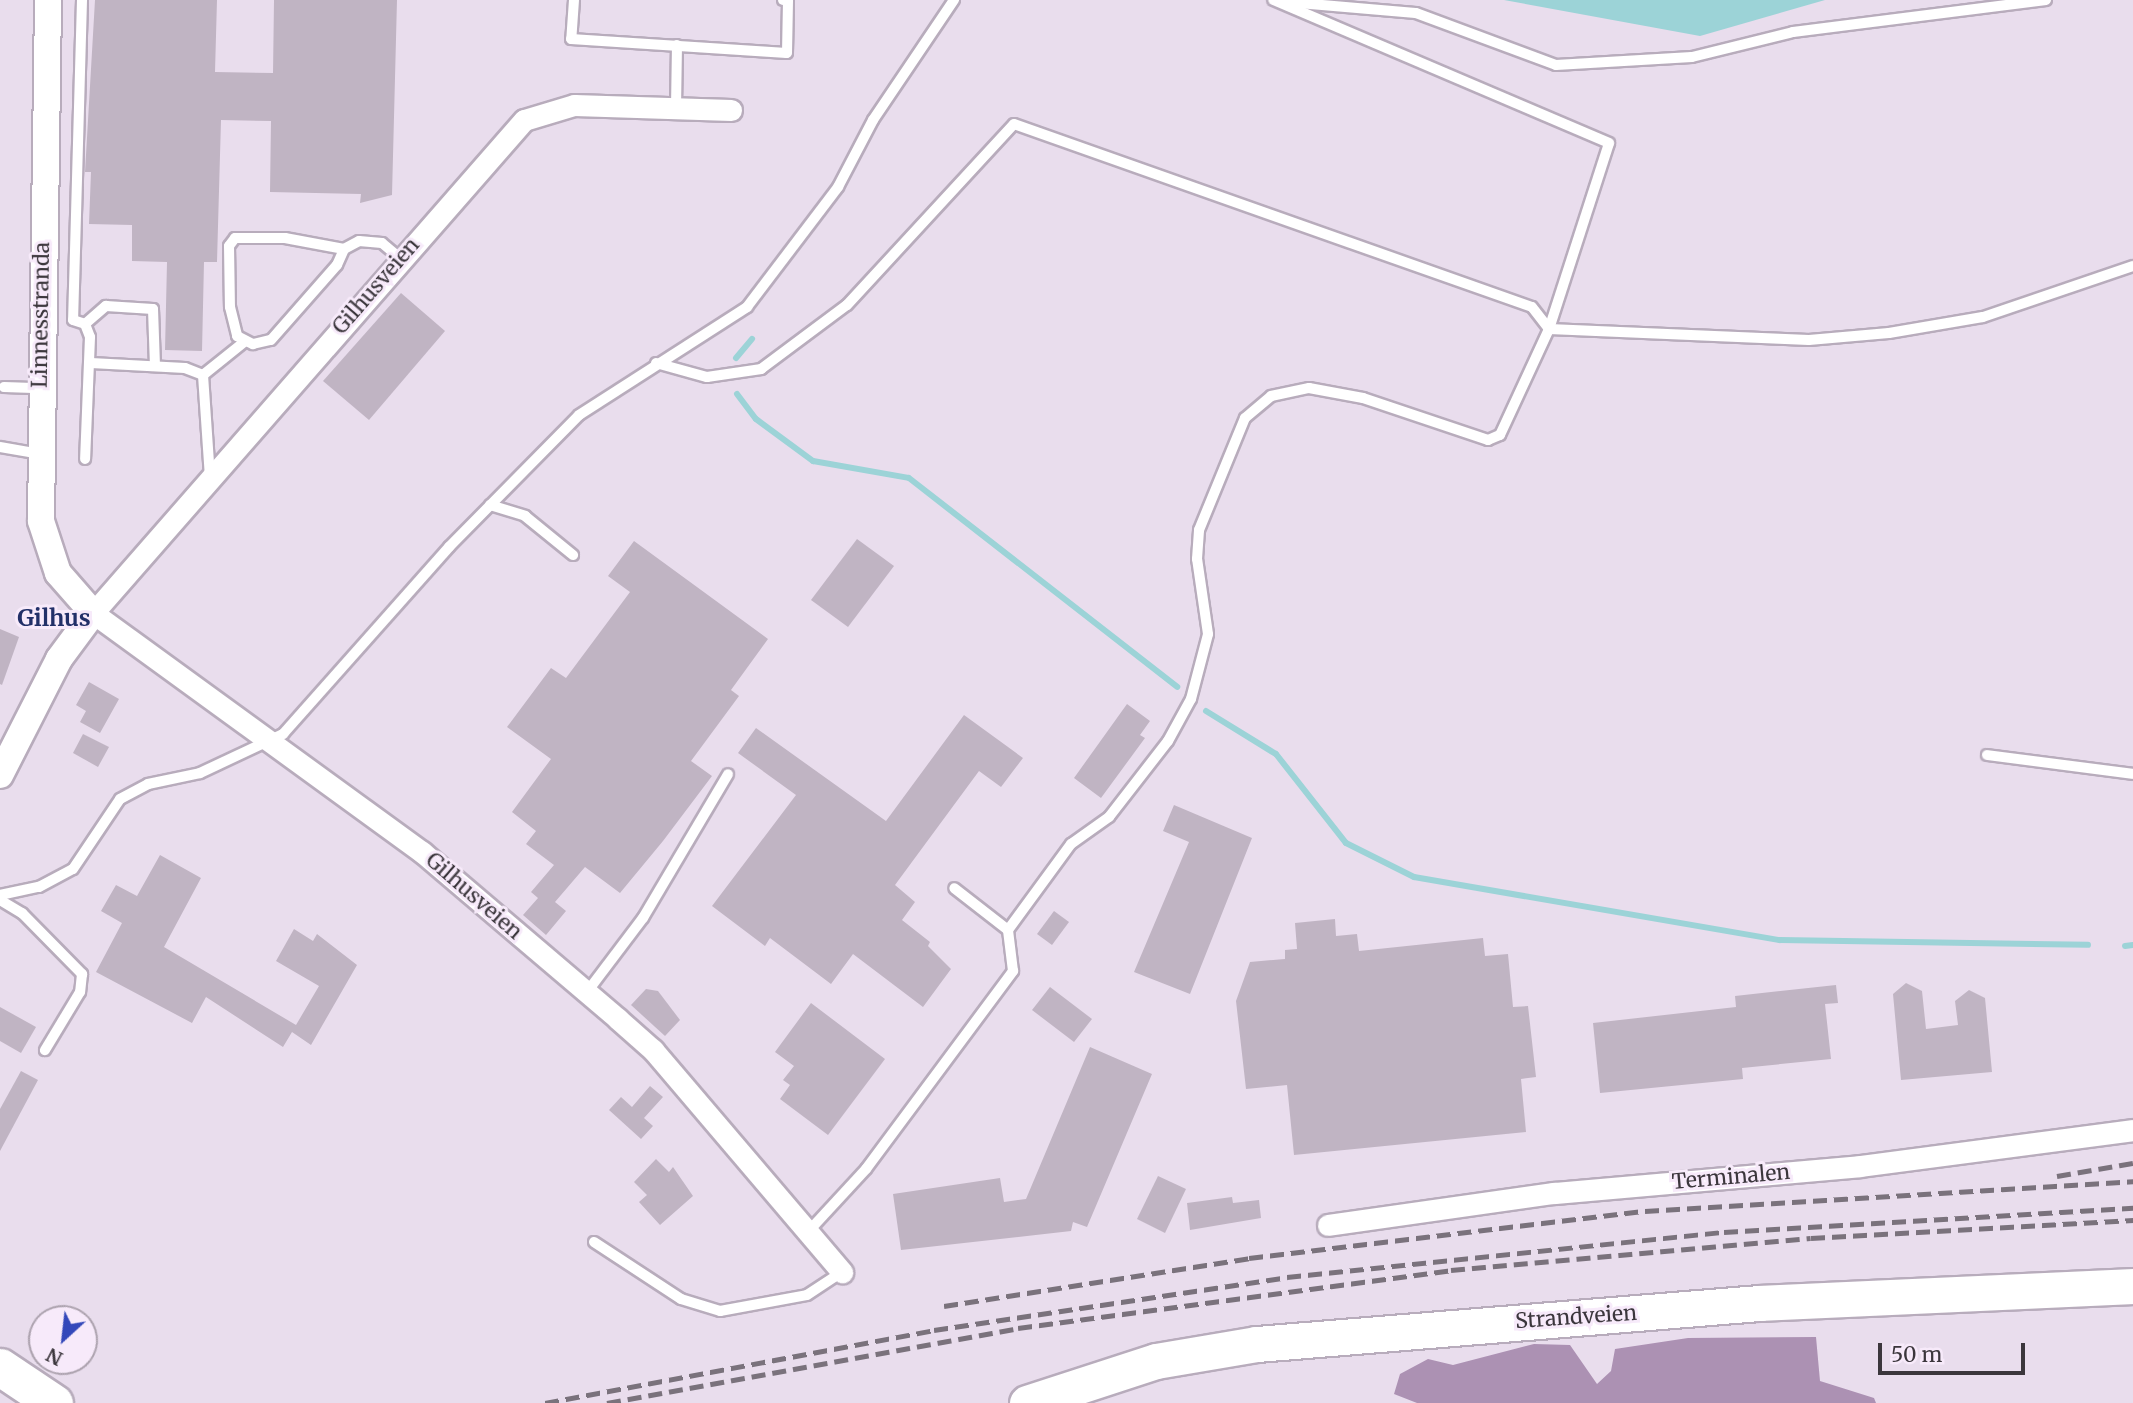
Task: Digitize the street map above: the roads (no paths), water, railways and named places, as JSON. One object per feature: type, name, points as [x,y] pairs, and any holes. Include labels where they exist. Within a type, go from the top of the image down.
[{"type":"highway","points":[[0,1367],[54,1403]]},
{"type":"main road","name":"Strandveien","points":[[1027,1403],[1156,1361],[1257,1344],[1772,1302],[2133,1286]]},
{"type":"street","name":"Linnesstranda","points":[[48,0],[40,388],[40,454],[46,548],[69,591],[93,613]]},
{"type":"street","name":"Gilhusveien","points":[[0,775],[59,659],[93,613],[211,481],[400,258],[513,130],[537,113],[574,104],[731,110]]},
{"type":"street","name":"Gilhusveien","points":[[93,613],[422,852],[653,1050],[842,1272]]},
{"type":"street","name":"Terminalen","points":[[1328,1225],[1581,1190],[1860,1166],[2133,1130]]},
{"type":"lane","points":[[82,0],[74,320],[85,324]]},
{"type":"lane","points":[[574,0],[571,39],[787,53],[788,0],[783,0]]},
{"type":"lane","points":[[0,895],[39,887],[73,869],[120,799],[284,734],[489,505],[579,415],[656,363],[747,307],[767,287],[838,187],[873,120],[954,0]]},
{"type":"lane","points":[[1275,1],[1416,13],[1556,65],[1692,57],[1793,32],[2046,0]]},
{"type":"lane","points":[[807,1233],[843,1199],[1013,971],[1008,930],[1071,844],[1109,817],[1168,741],[1191,699],[1208,634],[1197,559],[1199,530],[1245,418],[1271,396],[1309,388],[1363,398],[1488,440],[1508,425],[1549,329],[1609,143],[1275,1]]},
{"type":"lane","points":[[676,108],[677,45]]},
{"type":"lane","points":[[656,363],[708,377],[761,369],[847,305],[1014,124],[1532,307],[1549,329],[1809,340],[1889,333],[1983,317],[2133,265]]},
{"type":"lane","points":[[244,342],[230,307],[229,246],[235,238],[285,239],[344,250]]},
{"type":"lane","points":[[91,363],[155,366],[203,375],[244,342],[271,340],[337,265],[344,250],[359,241],[383,243],[400,258]]},
{"type":"lane","points":[[85,324],[106,306],[153,309],[155,366]]},
{"type":"lane","points":[[85,324],[91,363],[85,459]]},
{"type":"lane","points":[[203,375],[211,481]]},
{"type":"lane","points":[[4,387],[40,388]]},
{"type":"lane","points":[[0,447],[40,454]]},
{"type":"lane","points":[[489,505],[525,516],[573,555]]},
{"type":"lane","points":[[1987,755],[2133,774]]},
{"type":"lane","points":[[587,992],[643,918],[728,774]]},
{"type":"lane","points":[[954,888],[1008,930]]},
{"type":"lane","points":[[0,901],[22,913],[82,974],[80,992],[45,1050]]},
{"type":"lane","points":[[594,1242],[681,1299],[720,1311],[807,1295],[842,1272]]},
{"type":"waterway","points":[[736,358],[752,339]]},
{"type":"waterway","points":[[737,394],[756,419],[813,461],[909,478],[1177,687]]},
{"type":"waterway","points":[[1206,711],[1276,754],[1346,843],[1414,877],[1780,940],[2088,945]]},
{"type":"waterway","points":[[2125,946],[2133,945]]},
{"type":"railway","points":[[2057,1176],[2133,1163]]},
{"type":"railway","points":[[944,1306],[1249,1258],[1645,1211],[2133,1181]]},
{"type":"railway","points":[[545,1403],[934,1330],[1287,1277],[1724,1232],[2133,1208]]},
{"type":"railway","points":[[607,1403],[1018,1328],[1451,1270],[1811,1238],[2133,1220]]},
{"type":"district","name":"Gilhus","points":[[54,618]]}]
